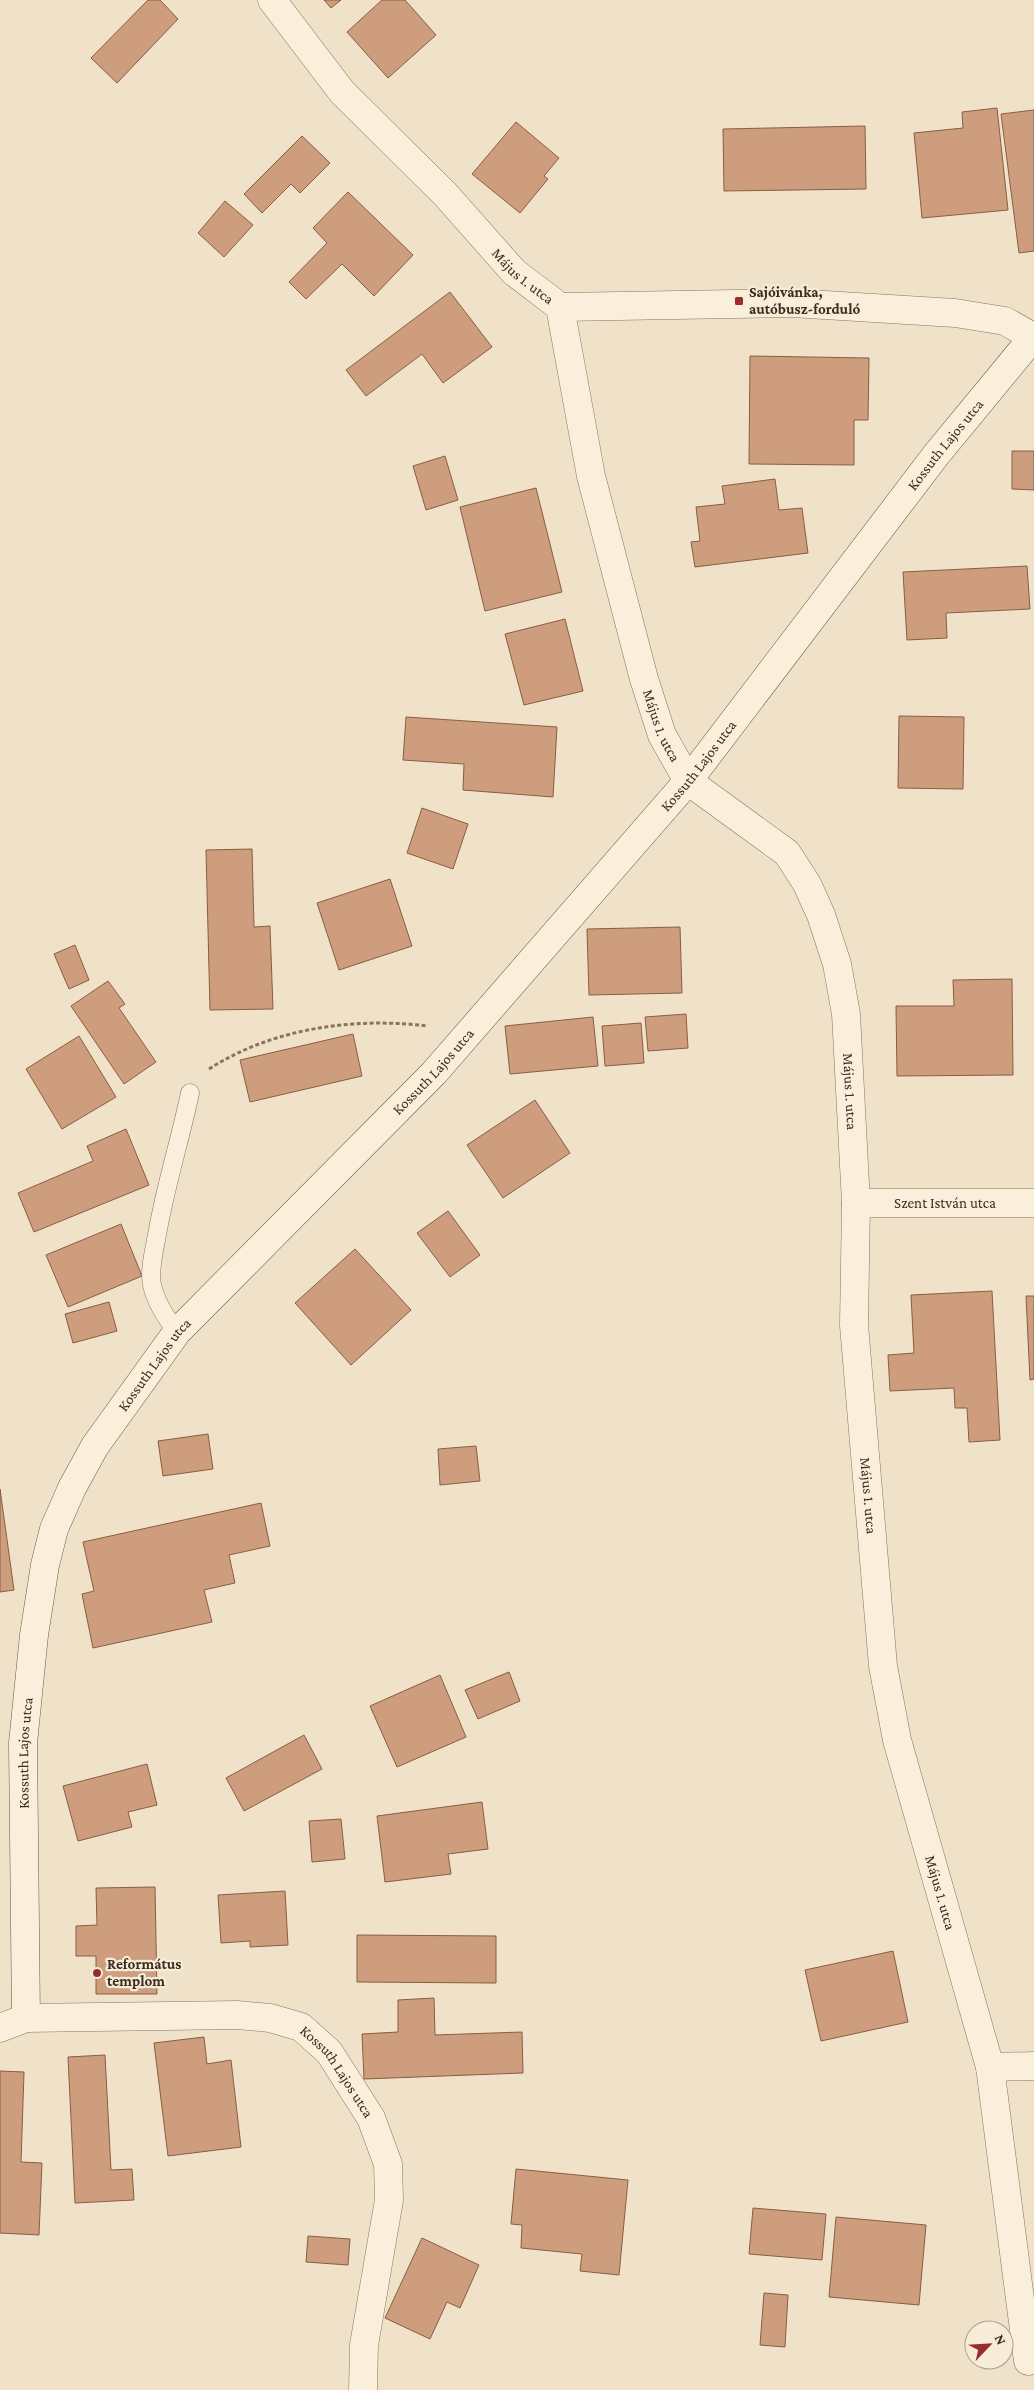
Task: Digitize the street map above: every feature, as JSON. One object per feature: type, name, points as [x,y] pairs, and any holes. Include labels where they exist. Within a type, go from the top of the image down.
[{"type":"street","name":"Május 1. utca","points":[[272,0],[342,92],[445,194],[514,272],[560,307],[591,476],[644,679],[662,735],[688,781],[787,853],[807,884],[821,916],[837,964],[846,1014],[856,1203],[854,1325],[883,1666],[897,1740],[990,2067],[1028,2361]]},
{"type":"street","points":[[560,307],[792,303],[945,313],[1005,321],[1034,337]]},
{"type":"street","name":"Kossuth Lajos utca","points":[[363,2390],[364,2345],[389,2200],[388,2164],[371,2118],[329,2052],[301,2027],[270,2018],[237,2015],[26,2018],[23,1743],[34,1635],[45,1565],[54,1529],[72,1488],[95,1446],[177,1332],[434,1073],[688,781],[936,455],[1034,337]]},
{"type":"street","name":"Szent István utca","points":[[856,1203],[1034,1203]]},
{"type":"street","points":[[0,2028],[26,2018]]},
{"type":"street","points":[[990,2067],[1034,2066]]},
{"type":"lane","points":[[177,1332],[162,1312],[152,1284],[153,1258],[164,1192],[177,1153],[190,1093]]},
{"type":"path","points":[[190,1093],[208,1070],[226,1058],[292,1032],[392,1021],[471,1031]]},
{"type":"building","points":[[148,0],[160,0],[178,19],[117,83],[91,58]]},
{"type":"building","points":[[324,0],[341,0],[331,8]]},
{"type":"building","points":[[382,0],[405,0],[436,35],[388,78],[347,32]]},
{"type":"building","points":[[997,108],[1008,210],[922,218],[914,133],[963,128],[962,112]]},
{"type":"building","points":[[1034,110],[1034,251],[1019,253],[1001,114]]},
{"type":"building","points":[[516,122],[559,158],[544,176],[548,179],[520,213],[472,174]]},
{"type":"building","points":[[865,126],[866,189],[724,191],[723,129]]},
{"type":"building","points":[[302,136],[330,163],[300,193],[291,184],[262,213],[244,194]]},
{"type":"building","points":[[348,192],[413,255],[374,296],[342,264],[306,299],[289,282],[327,243],[313,228]]},
{"type":"building","points":[[225,201],[253,225],[224,257],[198,233]]},
{"type":"building","points":[[450,292],[492,347],[443,383],[422,354],[366,396],[346,370]]},
{"type":"building","points":[[750,356],[869,358],[868,420],[854,420],[854,465],[749,464]]},
{"type":"building","points":[[1012,451],[1034,451],[1034,490],[1012,489]]},
{"type":"building","points":[[445,456],[458,500],[426,510],[413,466]]},
{"type":"building","points":[[775,479],[779,510],[802,508],[808,553],[695,567],[691,542],[700,541],[696,507],[725,504],[722,486]]},
{"type":"building","points":[[536,488],[562,592],[485,611],[460,507]]},
{"type":"building","points":[[1027,566],[1030,609],[946,613],[947,638],[907,640],[903,572]]},
{"type":"building","points":[[565,619],[583,691],[524,705],[505,634]]},
{"type":"building","points":[[899,716],[964,717],[963,789],[898,788]]},
{"type":"building","points":[[406,717],[557,727],[553,797],[463,790],[464,764],[403,760]]},
{"type":"building","points":[[422,808],[468,824],[453,869],[407,853]]},
{"type":"building","points":[[252,849],[254,927],[270,926],[273,1009],[210,1010],[206,850]]},
{"type":"building","points":[[390,879],[412,946],[339,970],[317,903]]},
{"type":"building","points":[[680,927],[682,993],[589,995],[587,929]]},
{"type":"building","points":[[75,945],[89,980],[69,989],[54,954]]},
{"type":"building","points":[[1012,979],[1013,1075],[897,1076],[896,1006],[954,1006],[953,980]]},
{"type":"building","points":[[108,981],[125,1004],[119,1008],[156,1062],[124,1084],[71,1006]]},
{"type":"building","points":[[686,1014],[688,1048],[648,1051],[645,1017]]},
{"type":"building","points":[[593,1017],[598,1066],[510,1074],[505,1026]]},
{"type":"building","points":[[641,1023],[644,1063],[605,1066],[602,1026]]},
{"type":"building","points":[[353,1034],[362,1076],[250,1102],[240,1060]]},
{"type":"building","points":[[79,1036],[116,1097],[62,1129],[26,1069]]},
{"type":"building","points":[[535,1100],[570,1153],[503,1198],[467,1145]]},
{"type":"building","points":[[126,1129],[149,1185],[34,1232],[18,1193],[93,1161],[87,1146]]},
{"type":"building","points":[[448,1211],[480,1255],[450,1277],[417,1233]]},
{"type":"building","points":[[121,1224],[142,1276],[68,1307],[46,1255]]},
{"type":"building","points":[[355,1249],[411,1310],[351,1365],[295,1303]]},
{"type":"building","points":[[992,1291],[1000,1440],[969,1442],[967,1408],[955,1408],[954,1388],[890,1391],[888,1355],[914,1353],[911,1295]]},
{"type":"building","points":[[1026,1296],[1034,1296],[1034,1379],[1030,1380]]},
{"type":"building","points":[[109,1302],[117,1331],[73,1343],[65,1314]]},
{"type":"building","points":[[208,1434],[213,1469],[163,1476],[158,1441]]},
{"type":"building","points":[[476,1446],[480,1481],[440,1485],[438,1449]]},
{"type":"building","points":[[0,1489],[14,1590],[0,1592]]},
{"type":"building","points":[[261,1503],[270,1546],[229,1555],[235,1583],[204,1590],[212,1622],[93,1648],[82,1594],[94,1591],[83,1542]]},
{"type":"building","points":[[509,1672],[520,1701],[478,1719],[465,1690]]},
{"type":"building","points":[[440,1675],[466,1737],[397,1767],[370,1706]]},
{"type":"building","points":[[304,1735],[322,1769],[244,1811],[226,1778]]},
{"type":"building","points":[[147,1764],[157,1805],[128,1812],[132,1827],[78,1841],[63,1786]]},
{"type":"building","points":[[482,1802],[488,1849],[448,1854],[451,1874],[385,1882],[377,1816]]},
{"type":"building","points":[[341,1819],[345,1859],[312,1862],[309,1821]]},
{"type":"building","points":[[155,1887],[157,1994],[96,1994],[96,1956],[76,1956],[76,1926],[97,1925],[96,1888]]},
{"type":"building","points":[[285,1891],[288,1945],[250,1947],[250,1941],[221,1943],[218,1895]]},
{"type":"building","points":[[357,1935],[496,1936],[496,1983],[357,1982]]},
{"type":"building","points":[[893,1951],[908,2022],[821,2041],[805,1970]]},
{"type":"building","points":[[434,1998],[435,2035],[522,2032],[523,2073],[364,2079],[362,2034],[398,2032],[398,2000]]},
{"type":"building","points":[[204,2037],[207,2064],[231,2060],[241,2147],[168,2156],[154,2043]]},
{"type":"building","points":[[105,2055],[111,2170],[132,2169],[134,2200],[75,2203],[68,2057]]},
{"type":"building","points":[[0,2071],[24,2072],[21,2162],[42,2163],[39,2235],[0,2233]]},
{"type":"building","points":[[516,2169],[628,2180],[619,2275],[580,2271],[582,2254],[521,2248],[522,2225],[511,2224]]},
{"type":"building","points":[[753,2208],[826,2214],[822,2260],[749,2254]]},
{"type":"building","points":[[836,2217],[926,2225],[919,2305],[829,2297]]},
{"type":"building","points":[[308,2236],[350,2239],[348,2265],[306,2262]]},
{"type":"building","points":[[422,2238],[479,2265],[460,2308],[447,2302],[430,2339],[385,2318]]},
{"type":"building","points":[[764,2293],[788,2295],[785,2347],[760,2345]]},
{"type":"place","name":"Sajóivánka, autóbusz-forduló","points":[[739,301]]},
{"type":"place","name":"Református templom","points":[[97,1973]]}]
